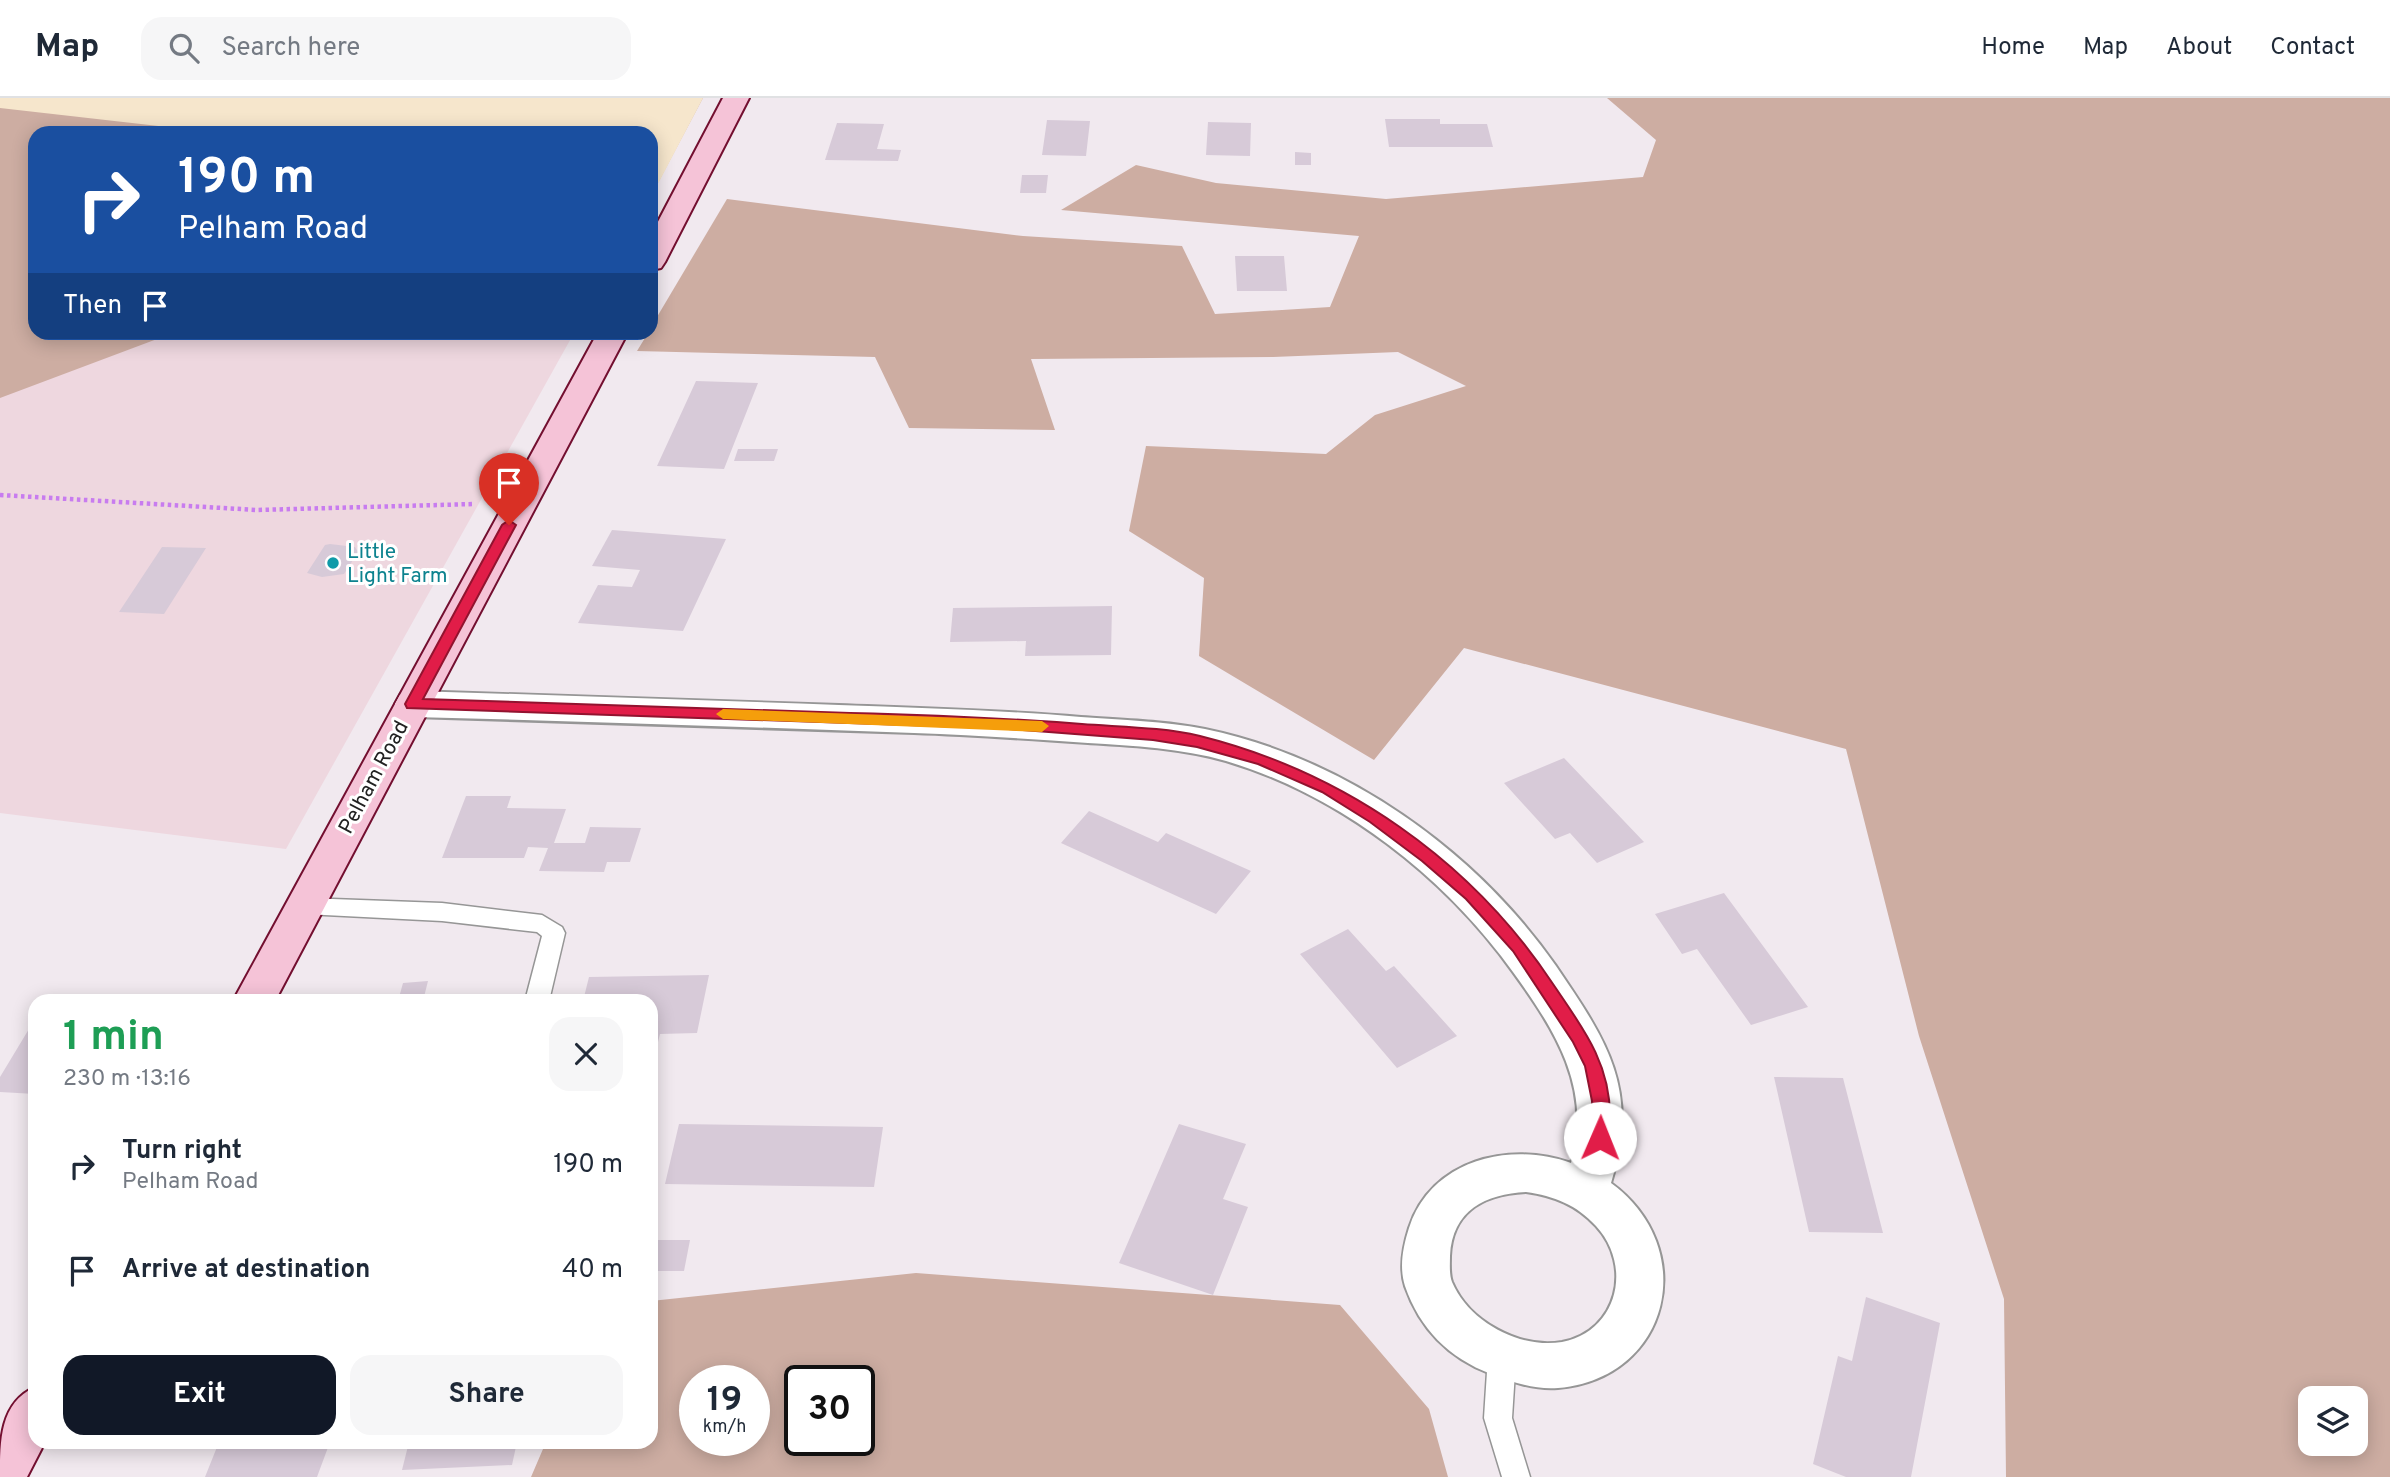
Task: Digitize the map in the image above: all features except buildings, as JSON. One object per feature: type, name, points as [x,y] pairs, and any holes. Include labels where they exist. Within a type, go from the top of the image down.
[{"type":"main road","points":[[658,248],[736,98]]},
{"type":"main road","name":"Pelham Road","points":[[258,994],[609,340]]},
{"type":"main road","points":[[0,1475],[28,1423]]},
{"type":"street","points":[[412,704],[995,723],[1140,733],[1197,741],[1286,768],[1328,788],[1428,857],[1472,895],[1519,946],[1579,1037],[1594,1066],[1601,1101],[1600,1138],[1586,1190]]},
{"type":"street","points":[[1516,1172],[1552,1176],[1586,1190],[1614,1213],[1634,1242],[1643,1275],[1638,1307],[1622,1335],[1594,1356],[1561,1365],[1525,1364],[1489,1352],[1460,1332],[1438,1305],[1426,1274],[1426,1243],[1436,1215],[1455,1194],[1483,1178],[1516,1172]]},
{"type":"lane","points":[[305,906],[442,912],[542,924],[554,933],[539,994]]},
{"type":"lane","points":[[1502,1356],[1498,1418],[1516,1477]]},
{"type":"path","points":[[0,495],[257,510],[521,503]]},
{"type":"shaded area","points":[[0,98],[703,98],[658,183],[658,126],[28,126],[28,340],[154,340],[0,398]]},
{"type":"shaded area","points":[[0,98],[703,98],[659,182],[658,126],[158,126],[0,108]]},
{"type":"shaded area","points":[[1607,98],[2390,98],[2390,1477],[2006,1477],[2004,1299],[1919,1036],[1846,749],[1464,648],[1374,760],[1199,656],[1204,578],[1129,531],[1146,446],[1326,454],[1375,415],[1466,386],[1398,352],[1273,357],[1031,359],[1055,430],[909,428],[875,357],[637,351],[644,340],[658,340],[658,315],[727,199],[1023,236],[1182,246],[1215,314],[1330,307],[1359,236],[1061,210],[1136,165],[1216,183],[1386,199],[1643,177],[1656,140]]},
{"type":"shaded area","points":[[0,108],[28,128],[28,340],[570,340],[286,849],[0,813]]},
{"type":"shaded area","points":[[916,1273],[1340,1305],[1429,1409],[1448,1477],[531,1477],[543,1449],[658,1449],[658,1300]]},
{"type":"slow traffic","points":[[723,714],[1042,726]]},
{"type":"place","name":"Little Light Farm","points":[[333,563]]},
{"type":"route","points":[[509,525],[412,704],[995,723],[1153,734],[1197,741],[1286,768],[1328,788],[1376,818],[1428,857],[1472,895],[1519,946],[1579,1037],[1594,1066],[1601,1101],[1600,1138]]}]
